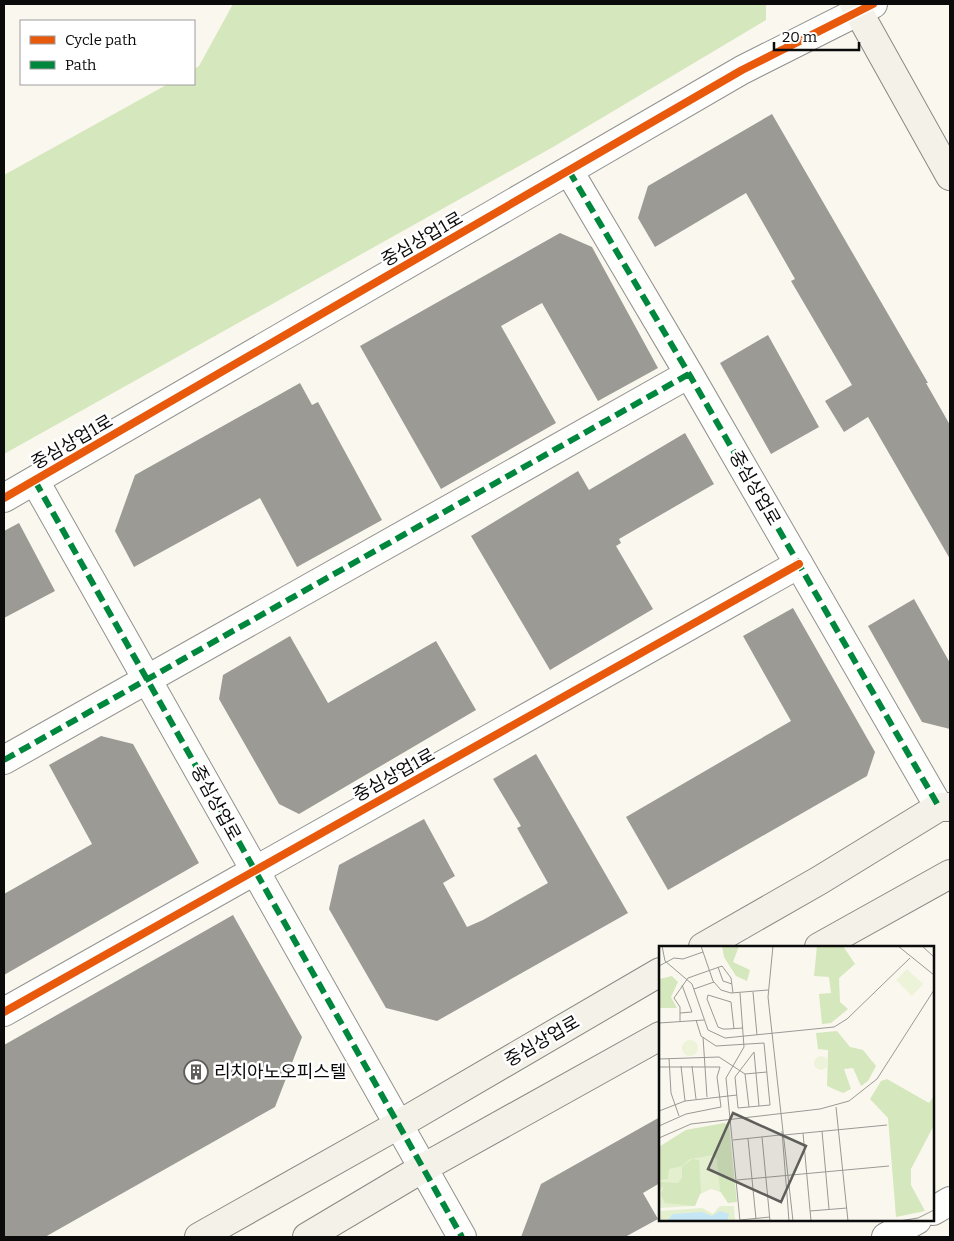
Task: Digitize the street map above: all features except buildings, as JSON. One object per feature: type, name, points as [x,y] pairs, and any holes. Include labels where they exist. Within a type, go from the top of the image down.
[{"type":"street","name":"중심상업1로","points":[[4,498],[742,70],[862,7]]},
{"type":"street","points":[[862,7],[950,176]]},
{"type":"street","name":"중심상업로","points":[[569,171],[944,807],[705,946]]},
{"type":"street","points":[[4,760],[689,374]]},
{"type":"street","name":"중심상업로","points":[[35,481],[462,1237]]},
{"type":"street","name":"중심상업1로","points":[[4,1012],[799,564]]},
{"type":"street","points":[[821,946],[950,874]]},
{"type":"street","name":"중심상업로","points":[[200,1237],[398,1125],[659,973]]},
{"type":"street","points":[[308,1237],[423,1168],[659,1037]]},
{"type":"street","points":[[934,1210],[950,1201]]},
{"type":"street","points":[[886,1237],[915,1221]]},
{"type":"green space","points":[[233,4],[766,4],[766,20],[553,147],[4,454],[4,175],[166,85],[195,85],[195,68],[199,66]]},
{"type":"marked path","points":[[569,171],[689,374],[939,807]]},
{"type":"marked path","points":[[4,760],[689,374]]},
{"type":"marked path","points":[[35,481],[462,1237]]},
{"type":"cycle path","points":[[4,498],[742,70],[873,4]]},
{"type":"cycle path","points":[[4,1012],[799,564]]},
{"type":"place","name":"리치아노오피스텔","points":[[196,1072]]}]
